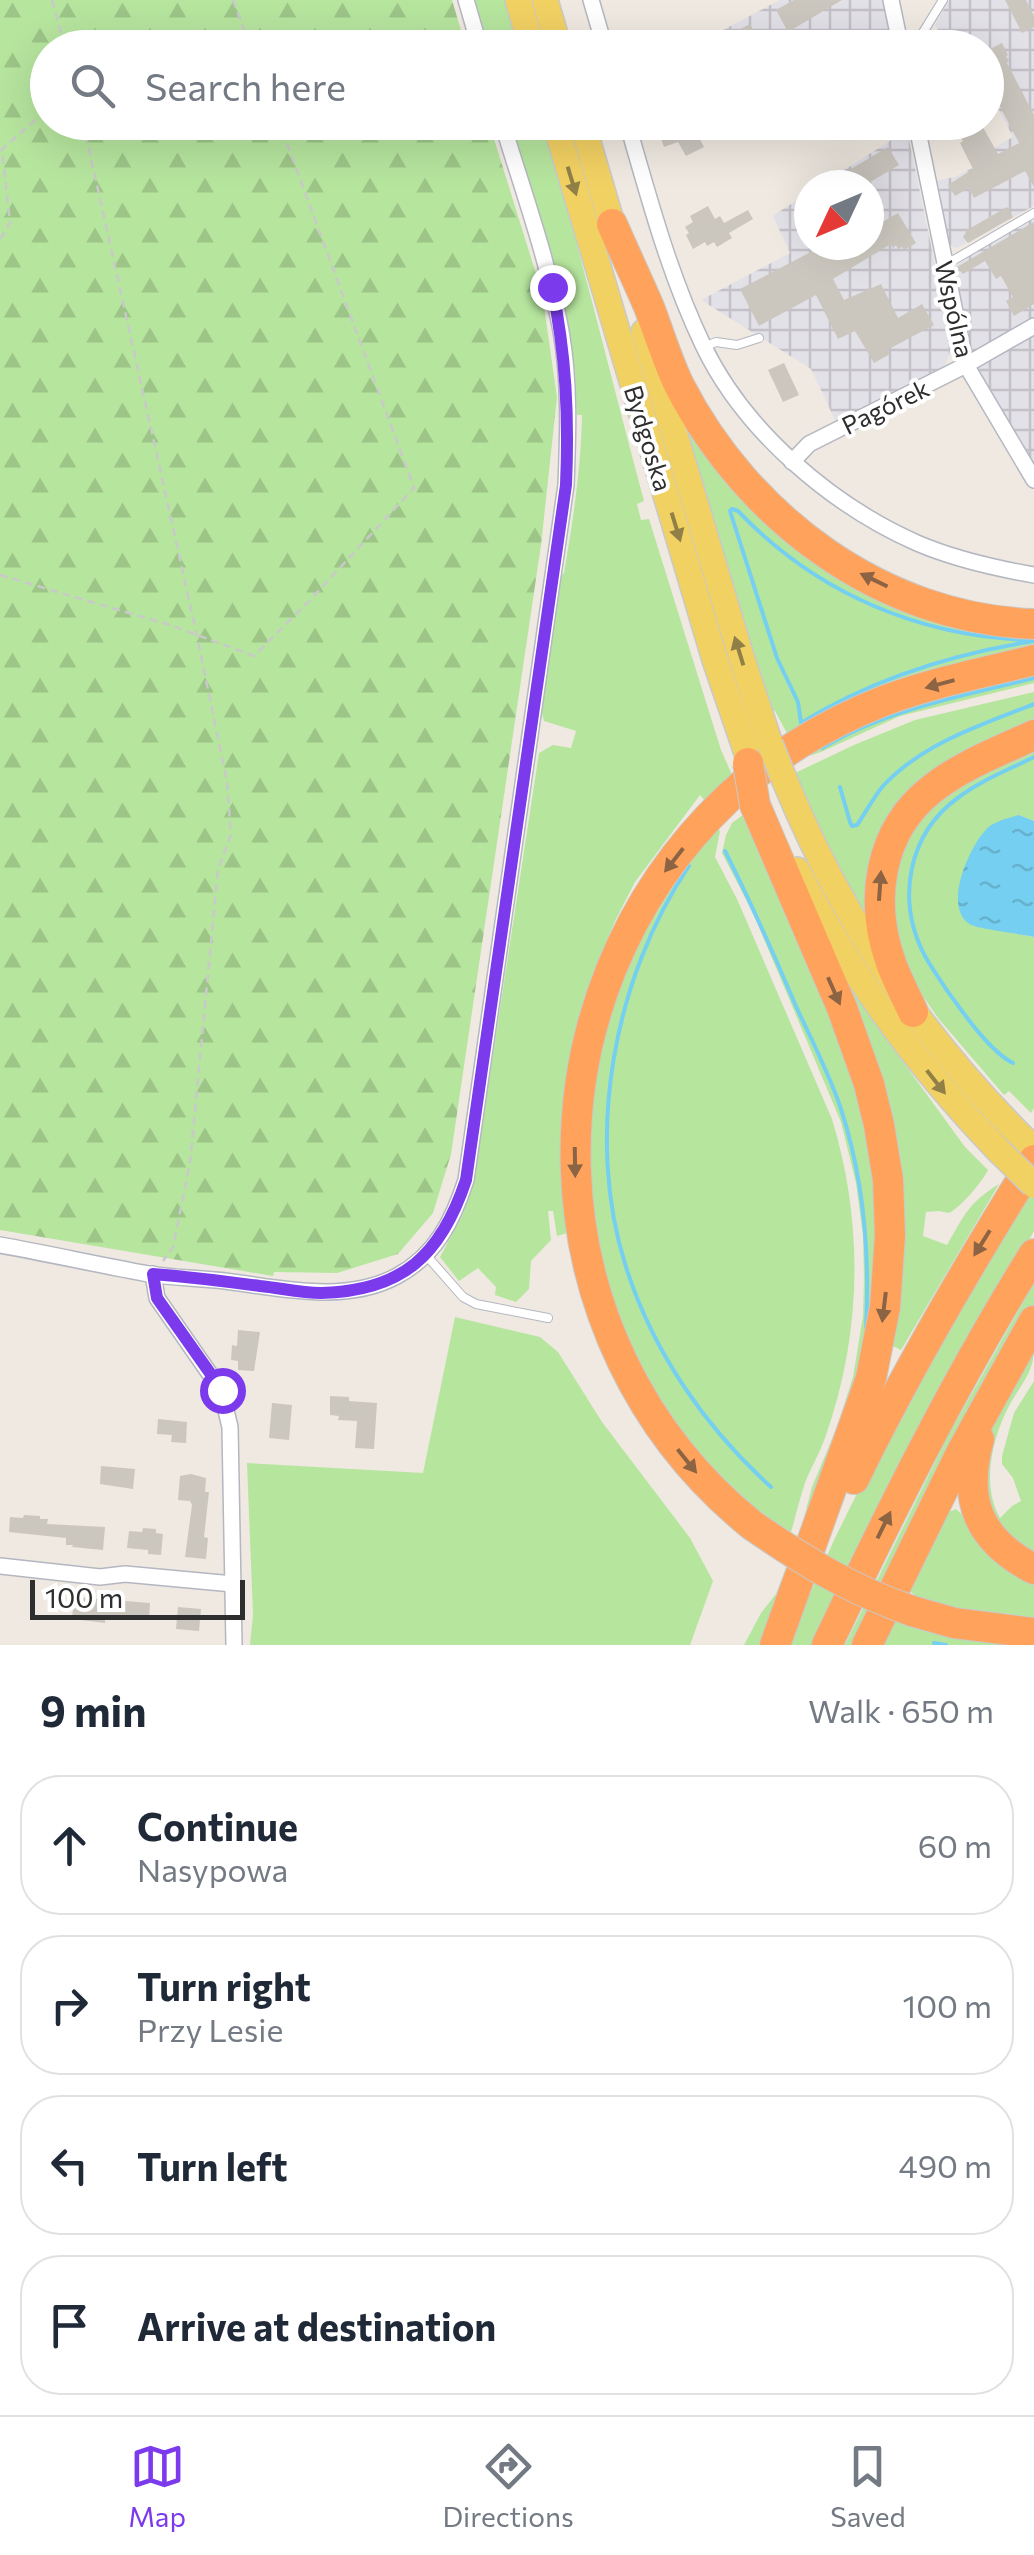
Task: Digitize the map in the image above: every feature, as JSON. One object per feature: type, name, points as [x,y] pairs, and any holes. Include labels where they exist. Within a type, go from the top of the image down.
[{"type":"highway","points":[[612,224],[679,384],[704,428],[762,500],[797,533],[870,580],[938,607],[980,618],[1034,624]]},
{"type":"highway","points":[[1034,660],[927,687],[837,722],[730,796],[696,832],[636,914],[601,995],[582,1064],[574,1171],[585,1255],[619,1354],[669,1438],[730,1508],[832,1577],[880,1600],[954,1623],[1034,1633]]},
{"type":"highway","points":[[913,1012],[891,963],[879,904],[881,870],[891,840],[902,820],[933,788],[1034,735]]},
{"type":"highway","points":[[754,755],[760,801],[780,868],[842,1008],[869,1084],[888,1180],[890,1235],[885,1307],[871,1378],[775,1645]]},
{"type":"highway","points":[[775,1645],[914,1360],[1034,1160]]},
{"type":"highway","points":[[827,1645],[958,1384],[1034,1254]]},
{"type":"highway","points":[[867,1645],[991,1396],[1034,1321]]},
{"type":"highway","points":[[991,1396],[976,1448],[971,1481],[974,1503],[995,1542],[1034,1569]]},
{"type":"main road","points":[[518,0],[527,30]]},
{"type":"main road","points":[[545,0],[554,30]]},
{"type":"main road","name":"Bydgoska","points":[[560,140],[715,660],[754,755]]},
{"type":"main road","points":[[587,140],[740,652],[754,755],[785,781],[845,907],[879,963],[972,1084],[1034,1185]]},
{"type":"main road","points":[[760,801],[811,898],[878,1008],[954,1104],[1006,1140],[1034,1149]]},
{"type":"street","points":[[466,0],[475,30]]},
{"type":"street","points":[[590,0],[599,30]]},
{"type":"street","points":[[892,0],[898,30]]},
{"type":"street","points":[[0,1244],[153,1274],[319,1293],[363,1288],[398,1276],[426,1255],[447,1227],[466,1180],[566,485],[568,425],[562,334],[552,287],[507,140]]},
{"type":"street","points":[[632,140],[667,258],[704,347],[743,407],[792,462],[869,518],[917,543],[999,569],[1034,574]]},
{"type":"street","name":"Wspólna","points":[[920,140],[966,365],[1034,480]]},
{"type":"street","name":"Pagórek","points":[[792,462],[809,444],[1034,326]]},
{"type":"street","points":[[153,1274],[157,1298],[224,1396],[230,1427],[234,1645]]},
{"type":"street","points":[[0,1566],[100,1577],[125,1574],[232,1584]]},
{"type":"lane","points":[[924,30],[942,0]]},
{"type":"lane","points":[[944,266],[1034,213]]},
{"type":"lane","points":[[704,347],[716,342],[737,345],[759,338]]},
{"type":"lane","points":[[426,1255],[463,1297],[476,1304],[548,1318]]},
{"type":"path","points":[[52,0],[60,30]]},
{"type":"path","points":[[234,0],[245,30]]},
{"type":"path","points":[[0,239],[10,223],[2,149],[30,125]]},
{"type":"path","points":[[87,140],[198,636],[227,782],[231,834],[218,869],[190,1163],[173,1247],[153,1274]]},
{"type":"path","points":[[0,574],[254,656],[414,488],[286,140]]},
{"type":"shaded area","points":[[780,0],[882,0],[888,30],[723,30]]},
{"type":"shaded area","points":[[949,0],[1034,0],[1034,206],[957,248],[942,242],[929,182],[955,177],[982,163],[979,156],[1013,137],[1004,120],[1004,30],[938,30],[935,25]]},
{"type":"shaded area","points":[[891,140],[909,140],[952,346],[945,366],[836,422],[811,369],[701,300],[790,253],[773,216],[794,202],[794,260],[884,260],[884,170],[844,170]]},
{"type":"shaded area","points":[[1034,213],[1034,326],[966,365],[944,266]]},
{"type":"shaded area","points":[[1034,334],[1034,467],[976,367]]},
{"type":"green space","points":[[0,0],[452,0],[461,30],[30,30],[30,140],[494,140],[542,293],[557,397],[541,545],[451,1154],[433,1213],[398,1254],[337,1273],[274,1272],[273,1276],[0,1230]]},
{"type":"green space","points":[[475,0],[506,0],[515,30],[484,30]]},
{"type":"green space","points":[[516,140],[548,140],[644,501],[637,504],[641,520],[649,519],[721,750],[733,777],[705,801],[700,795],[635,882],[615,921],[577,1024],[561,1149],[567,1233],[557,1236],[553,1211],[548,1211],[551,1240],[531,1261],[529,1289],[516,1302],[495,1295],[496,1287],[478,1268],[459,1281],[440,1257],[463,1214],[475,1173],[539,753],[553,745],[571,748],[576,731],[544,721],[541,709],[580,455],[582,415],[577,415],[566,310]]},
{"type":"green space","points":[[669,381],[778,530],[1034,635],[1034,648],[790,739],[775,711],[769,709]]},
{"type":"green space","points":[[1034,671],[1034,683],[900,716],[796,760],[871,718]]},
{"type":"green space","points":[[1034,692],[1034,726],[941,772],[873,917],[864,919],[820,838],[795,773],[915,720]]},
{"type":"green space","points":[[1034,746],[1034,821],[1019,815],[971,925],[1034,937],[1031,1113],[1009,1091],[1004,1095],[938,1018],[907,973],[895,943],[891,872],[927,806]]},
{"type":"green space","points":[[743,815],[781,886],[842,1028],[880,1171],[875,1331],[787,1582],[759,1645],[744,1645],[776,1594],[853,1377],[863,1316],[864,1280],[856,1183],[841,1122],[753,913],[722,853],[732,823]]},
{"type":"green space","points":[[716,828],[720,831],[715,857],[832,1119],[850,1199],[854,1279],[846,1359],[825,1438],[806,1480],[791,1532],[759,1512],[699,1459],[648,1385],[602,1277],[586,1151],[605,1021],[660,898]]},
{"type":"green space","points":[[840,969],[965,1147],[988,1170],[954,1210],[926,1212],[923,1236],[947,1245],[973,1204],[999,1184],[901,1350],[889,1344],[896,1301]]},
{"type":"green space","points":[[1034,1178],[1034,1231],[949,1381],[817,1645],[787,1645],[887,1433]]},
{"type":"green space","points":[[1034,1283],[1034,1310],[859,1645],[845,1645],[949,1434]]},
{"type":"green space","points":[[455,1317],[540,1337],[558,1352],[602,1422],[690,1538],[713,1581],[690,1645],[250,1645],[253,1615],[247,1463],[423,1473]]},
{"type":"green space","points":[[1034,1349],[1029,1372],[998,1432],[990,1476],[1000,1518],[1021,1501],[1013,1478],[1002,1464],[1002,1456],[1014,1413],[1034,1381],[1034,1560],[987,1513],[985,1442]]},
{"type":"green space","points":[[956,1509],[1034,1580],[1034,1624],[997,1621],[918,1598],[910,1591],[949,1512]]},
{"type":"green space","points":[[895,1619],[1023,1645],[882,1645]]},
{"type":"water","points":[[1019,815],[1034,821],[1034,937],[971,925],[959,906],[965,865],[978,841],[991,825]]},
{"type":"building","points":[[794,0],[842,0],[791,30],[787,30],[776,10]]},
{"type":"building","points":[[1005,0],[1026,0],[1034,16],[1034,27],[1022,33]]},
{"type":"building","points":[[1004,47],[1007,63],[1034,115],[1034,187],[1025,171],[974,198],[969,188],[955,196],[948,185],[973,169],[960,143],[962,140],[990,140],[998,154],[1019,143],[1004,114]]},
{"type":"building","points":[[661,140],[700,140],[704,147],[686,156],[678,142],[664,147]]},
{"type":"building","points":[[888,147],[899,165],[884,174],[884,170],[849,170]]},
{"type":"building","points":[[708,206],[715,219],[720,216],[724,223],[748,210],[753,219],[729,233],[732,238],[717,247],[714,242],[707,246],[705,242],[693,249],[685,227],[693,222],[690,216]]},
{"type":"building","points":[[1007,207],[1013,217],[968,243],[963,237],[967,230]]},
{"type":"building","points":[[898,213],[916,243],[904,250],[891,244],[884,248],[884,221]]},
{"type":"building","points":[[1034,222],[1034,304],[1014,316],[1006,301],[1013,297],[1001,276],[996,279],[985,261],[963,274],[957,267]]},
{"type":"building","points":[[795,260],[864,260],[833,279],[844,300],[881,284],[898,318],[922,304],[934,325],[887,350],[890,354],[874,363],[855,331],[838,339],[816,295],[759,326],[740,289]]},
{"type":"building","points":[[784,363],[799,395],[783,402],[768,370]]},
{"type":"building","points":[[238,1330],[260,1332],[254,1371],[238,1370],[238,1361],[231,1360]]},
{"type":"building","points":[[330,1396],[377,1403],[374,1449],[355,1448],[357,1421],[338,1420],[339,1416],[330,1415]]},
{"type":"building","points":[[272,1403],[292,1405],[289,1440],[269,1438]]},
{"type":"building","points":[[158,1419],[187,1422],[186,1443],[171,1442],[172,1435],[157,1434]]},
{"type":"building","points":[[101,1466],[135,1469],[133,1489],[100,1484]]},
{"type":"building","points":[[180,1476],[206,1478],[205,1492],[209,1492],[206,1559],[185,1557],[192,1505],[190,1501],[178,1500]]},
{"type":"building","points":[[10,1517],[48,1519],[47,1524],[105,1527],[103,1550],[72,1547],[66,1545],[66,1538],[9,1532]]},
{"type":"building","points":[[143,1528],[163,1534],[161,1555],[127,1548],[129,1531],[142,1532]]},
{"type":"building","points":[[74,1597],[150,1603],[149,1620],[105,1617],[105,1623],[72,1619]]},
{"type":"building","points":[[178,1607],[201,1609],[199,1631],[176,1629]]},
{"type":"waterway","points":[[1034,640],[951,631],[873,606],[801,565],[738,511],[730,511],[777,658],[798,702],[801,723],[856,693],[913,670],[1034,641]]},
{"type":"waterway","points":[[822,748],[899,713],[1034,678]]},
{"type":"waterway","points":[[840,787],[850,822],[857,825],[883,786],[916,758],[973,728],[1034,704]]},
{"type":"waterway","points":[[1013,1063],[976,1030],[925,956],[916,935],[909,891],[918,849],[941,812],[977,785],[1034,757]]},
{"type":"waterway","points":[[725,851],[825,1069],[849,1136],[864,1217],[866,1328]]},
{"type":"waterway","points":[[689,866],[663,910],[625,1007],[608,1112],[608,1165],[614,1217],[637,1298],[666,1358],[724,1439],[771,1487]]},
{"type":"waterway","points":[[934,1643],[946,1645]]},
{"type":"route","points":[[222,1390],[157,1298],[153,1274],[319,1293],[363,1288],[398,1276],[426,1255],[447,1227],[466,1180],[566,485],[566,378],[552,287]]}]
